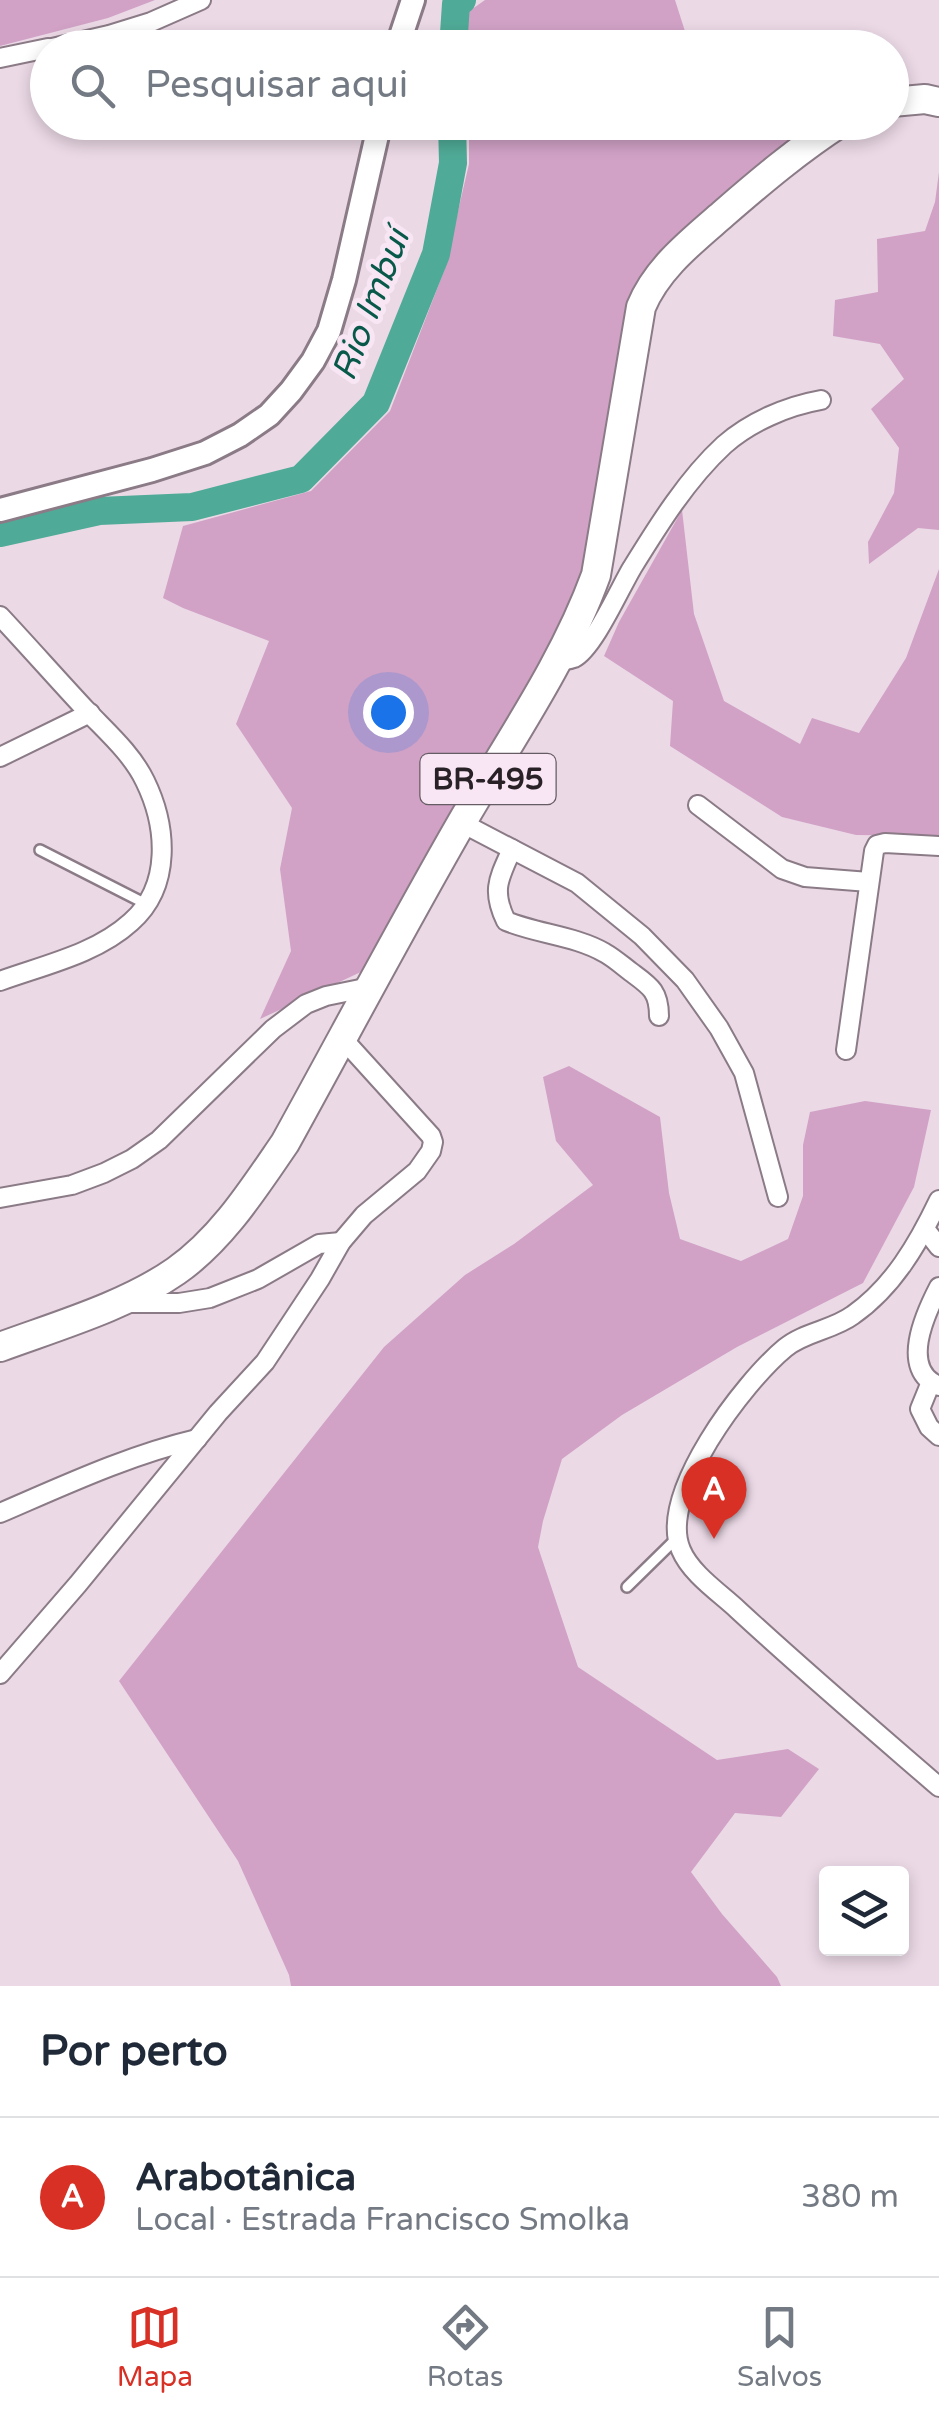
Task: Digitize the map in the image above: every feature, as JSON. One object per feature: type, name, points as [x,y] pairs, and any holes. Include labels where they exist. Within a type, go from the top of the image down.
[{"type":"main road","points":[[909,100],[939,102]]},
{"type":"main road","name":"BR-495","points":[[0,1347],[116,1304],[176,1271],[214,1237],[285,1143],[462,823],[559,661],[584,608],[596,574],[641,307],[648,289],[682,251],[771,172],[814,140]]},
{"type":"street","points":[[127,30],[201,0]]},
{"type":"street","points":[[402,30],[413,0]]},
{"type":"street","points":[[0,58],[30,52]]},
{"type":"street","points":[[0,510],[205,453],[269,414],[313,361],[329,331],[376,140]]},
{"type":"street","points":[[559,661],[576,657],[591,640],[632,568],[688,485],[725,444],[778,414],[821,400]]},
{"type":"street","points":[[0,616],[117,740],[145,780],[160,824],[163,863],[154,890],[132,921],[92,948],[0,980]]},
{"type":"street","points":[[0,757],[90,714]]},
{"type":"street","points":[[698,805],[782,869],[805,876],[868,882]]},
{"type":"street","points":[[462,823],[578,884],[642,936],[685,980],[744,1073],[778,1197]]},
{"type":"street","points":[[846,1050],[874,851],[885,844],[939,846]]},
{"type":"street","points":[[512,848],[497,884],[498,904],[506,921],[605,952],[653,989],[660,1002],[660,1016]]},
{"type":"street","points":[[0,1198],[72,1185],[132,1158],[160,1140],[273,1029],[306,1004],[370,987]]},
{"type":"street","points":[[0,1674],[265,1362],[342,1242],[364,1215],[417,1171],[431,1151],[431,1136],[342,1039]]},
{"type":"street","points":[[939,1200],[925,1230],[889,1283],[852,1317],[787,1346],[764,1370],[689,1473],[678,1508],[681,1551],[694,1569],[939,1787]]},
{"type":"street","points":[[925,1230],[939,1247]]},
{"type":"street","points":[[116,1304],[179,1303],[210,1298],[258,1279],[319,1244],[342,1242]]},
{"type":"street","points":[[939,1288],[918,1333],[919,1366],[935,1384],[920,1409],[929,1428],[939,1436]]},
{"type":"street","points":[[0,1513],[117,1463],[198,1438]]},
{"type":"lane","points":[[40,850],[146,904]]},
{"type":"lane","points":[[626,1587],[678,1538]]},
{"type":"shaded area","points":[[0,0],[155,0],[62,30],[30,30],[30,38],[0,46]]},
{"type":"shaded area","points":[[485,0],[675,0],[685,30],[468,30],[468,12]]},
{"type":"shaded area","points":[[469,140],[798,140],[640,278],[588,561],[543,660],[363,971],[260,1019],[291,951],[280,869],[292,808],[236,724],[269,641],[163,598],[183,526],[311,491],[390,411],[444,271],[469,164]]},
{"type":"shaded area","points":[[939,172],[939,530],[918,528],[869,564],[868,542],[894,493],[899,448],[871,409],[904,379],[880,344],[833,336],[835,300],[878,292],[877,239],[925,231],[935,202]]},
{"type":"shaded area","points":[[682,510],[694,614],[724,701],[800,744],[812,718],[859,733],[906,658],[939,569],[939,836],[856,835],[782,817],[670,746],[673,701],[604,656]]},
{"type":"shaded area","points":[[569,1066],[660,1117],[669,1193],[680,1239],[741,1261],[788,1239],[803,1196],[803,1145],[810,1112],[865,1101],[931,1110],[914,1187],[863,1283],[737,1347],[622,1415],[562,1459],[538,1547],[578,1667],[717,1760],[788,1749],[819,1769],[781,1817],[735,1813],[691,1872],[781,1986],[291,1986],[238,1861],[119,1681],[384,1347],[465,1275],[593,1185],[556,1141],[543,1077]]},
{"type":"waterway","name":"Rio Imbuí","points":[[454,30],[456,4],[462,0]]},
{"type":"waterway","name":"Rio Imbuí","points":[[0,533],[99,511],[192,507],[301,479],[376,403],[436,254],[453,163],[452,140]]},
{"type":"place","name":"Arabotânica","points":[[714,1539]]}]
